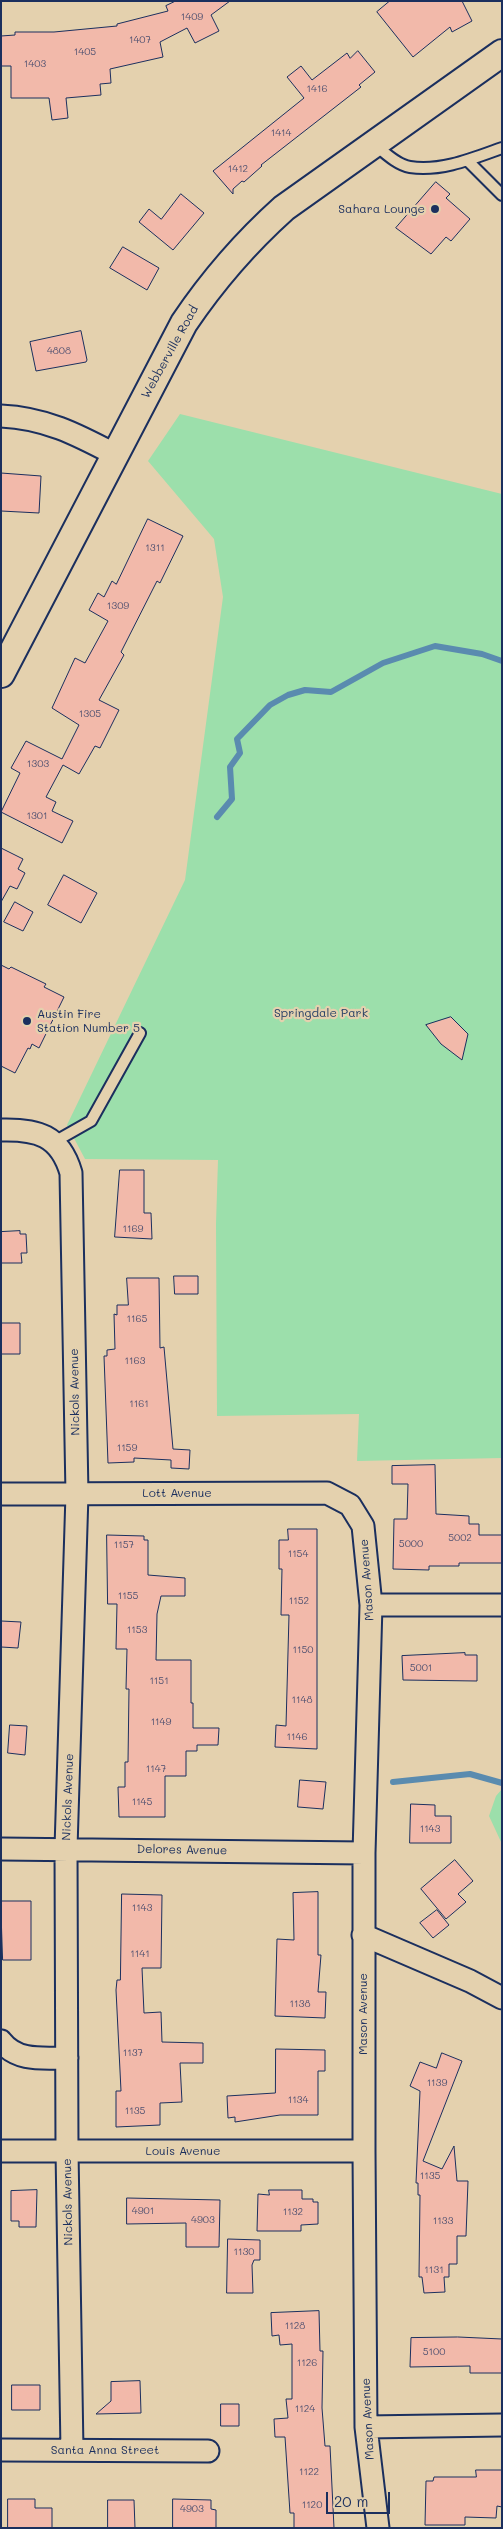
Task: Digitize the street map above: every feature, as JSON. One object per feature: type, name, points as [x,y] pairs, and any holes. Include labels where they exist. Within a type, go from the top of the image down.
[{"type":"street","name":"Webberville Road","points":[[1,674],[114,454],[184,323],[231,260],[284,208],[502,53]]},
{"type":"street","points":[[1,416],[34,420],[60,426],[114,454]]},
{"type":"street","points":[[1,1130],[20,1129],[37,1132],[56,1144]]},
{"type":"street","name":"Nickols Avenue","points":[[56,1144],[67,1160],[71,1173],[77,1494],[66,1848],[67,2151],[72,2450]]},
{"type":"street","name":"Lott Avenue","points":[[1,1494],[327,1493],[350,1505]]},
{"type":"street","name":"Mason Avenue","points":[[350,1505],[363,1526],[371,1605],[363,1935],[366,2427],[378,2528]]},
{"type":"street","points":[[371,1605],[502,1605]]},
{"type":"street","name":"Delores Avenue","points":[[1,1849],[66,1848],[364,1853]]},
{"type":"street","points":[[363,1935],[470,1980],[502,1998]]},
{"type":"street","points":[[1,2041],[17,2056],[67,2058]]},
{"type":"street","name":"Louis Avenue","points":[[1,2151],[364,2150]]},
{"type":"street","points":[[366,2427],[502,2425]]},
{"type":"street","name":"Santa Anna Street","points":[[1,2450],[208,2450]]},
{"type":"lane","points":[[373,144],[401,163],[411,167],[443,166],[468,161],[502,148]]},
{"type":"lane","points":[[468,161],[502,195]]},
{"type":"lane","points":[[56,1144],[91,1121],[140,1033]]},
{"type":"green space","name":"Springdale Park","points":[[180,414],[502,494],[502,1458],[357,1461],[359,1414],[217,1416],[216,1224],[218,1160],[85,1159],[67,1125],[185,880],[223,597],[214,539],[148,461]]},
{"type":"green space","points":[[502,1789],[502,1844],[489,1816],[496,1796]]},
{"type":"building","points":[[176,1],[230,1],[211,15],[219,31],[195,43],[187,28],[160,42],[163,57],[110,69],[111,83],[100,84],[101,95],[66,98],[68,118],[52,120],[49,98],[11,98],[11,66],[1,66],[1,36],[15,35],[15,32],[54,32],[117,26],[117,24],[168,11],[166,6]]},
{"type":"building","points":[[390,1],[462,1],[472,21],[452,32],[450,27],[413,57],[377,12]]},
{"type":"building","points":[[358,51],[375,72],[359,85],[361,87],[261,165],[244,182],[242,181],[233,189],[233,194],[213,171],[304,98],[287,77],[301,66],[312,80],[347,53],[350,58]]},
{"type":"building","name":"Sahara Lounge","points":[[436,182],[450,194],[446,198],[470,219],[451,241],[446,237],[431,254],[396,228]]},
{"type":"building","points":[[181,194],[204,213],[173,250],[139,222],[149,209],[161,219]]},
{"type":"building","points":[[123,247],[159,268],[147,290],[110,268]]},
{"type":"building","points":[[81,331],[86,362],[36,371],[30,342]]},
{"type":"building","points":[[1,473],[41,476],[39,513],[1,511]]},
{"type":"building","points":[[148,519],[183,536],[160,583],[157,581],[121,652],[124,655],[99,700],[119,710],[100,748],[95,746],[79,774],[63,765],[46,797],[56,802],[52,811],[73,821],[62,843],[1,812],[20,773],[11,768],[26,741],[62,759],[79,725],[52,708],[75,658],[85,663],[108,621],[89,610],[98,593],[104,597],[112,581],[116,584]]},
{"type":"building","points":[[1,848],[23,859],[18,869],[25,873],[17,889],[10,886],[1,902]]},
{"type":"building","points":[[64,875],[97,893],[81,923],[48,905]]},
{"type":"building","points":[[15,902],[33,912],[23,931],[4,922]]},
{"type":"building","name":"Austin Fire Station Number 5","points":[[1,965],[9,969],[11,967],[46,984],[44,987],[64,997],[39,1048],[32,1044],[30,1049],[28,1048],[15,1073],[1,1066]]},
{"type":"building","points":[[451,1017],[468,1034],[462,1060],[441,1044],[426,1025]]},
{"type":"building","points":[[120,1170],[144,1170],[144,1213],[151,1213],[152,1239],[115,1237]]},
{"type":"building","points":[[20,1231],[20,1234],[26,1234],[27,1253],[21,1253],[22,1263],[1,1263],[1,1232]]},
{"type":"building","points":[[174,1276],[198,1276],[198,1294],[175,1294]]},
{"type":"building","points":[[127,1278],[159,1278],[160,1348],[164,1347],[173,1449],[190,1450],[189,1469],[171,1468],[171,1460],[134,1458],[134,1462],[108,1463],[104,1356],[107,1356],[107,1350],[115,1349],[114,1314],[117,1315],[117,1305],[128,1305]]},
{"type":"building","points":[[1,1323],[20,1323],[20,1354],[1,1354]]},
{"type":"building","points":[[435,1465],[436,1514],[469,1516],[469,1524],[479,1524],[479,1535],[502,1535],[502,1563],[459,1563],[459,1566],[429,1566],[429,1570],[393,1569],[394,1519],[407,1519],[408,1484],[392,1484],[392,1466]]},
{"type":"building","points":[[288,1529],[317,1529],[317,1749],[275,1747],[276,1725],[286,1726],[289,1615],[281,1615],[282,1569],[279,1569],[279,1540],[288,1540]]},
{"type":"building","points":[[107,1535],[144,1536],[144,1540],[148,1540],[148,1575],[185,1578],[185,1596],[161,1596],[157,1614],[156,1660],[191,1660],[193,1728],[219,1728],[218,1745],[197,1745],[197,1751],[186,1751],[186,1776],[165,1776],[165,1817],[119,1817],[118,1787],[125,1787],[125,1762],[128,1762],[129,1689],[126,1689],[127,1649],[116,1649],[117,1604],[108,1604]]},
{"type":"building","points":[[1,1621],[21,1622],[18,1648],[1,1647]]},
{"type":"building","points":[[465,1653],[465,1655],[477,1655],[477,1681],[403,1680],[402,1656]]},
{"type":"building","points":[[10,1725],[27,1726],[25,1755],[8,1753]]},
{"type":"building","points":[[300,1780],[326,1782],[323,1809],[298,1807]]},
{"type":"building","points":[[411,1804],[435,1805],[435,1816],[451,1816],[451,1843],[410,1843]]},
{"type":"building","points":[[455,1860],[473,1881],[458,1894],[466,1902],[446,1919],[421,1889]]},
{"type":"building","points":[[318,1892],[318,1955],[321,1955],[318,1992],[326,1992],[325,2018],[275,2016],[277,1939],[294,1940],[293,1893]]},
{"type":"building","points":[[122,1894],[162,1895],[161,1968],[142,1968],[144,2013],[161,2012],[162,2042],[203,2043],[203,2063],[180,2063],[182,2102],[160,2103],[160,2125],[116,2127],[116,2091],[121,2091],[116,1990],[117,1980],[120,1980]]},
{"type":"building","points":[[1,1901],[31,1901],[31,1960],[3,1960]]},
{"type":"building","points":[[437,1910],[449,1925],[433,1938],[420,1923]]},
{"type":"building","points":[[276,2049],[325,2050],[325,2071],[318,2071],[318,2115],[280,2115],[235,2122],[235,2117],[228,2118],[227,2096],[275,2093]]},
{"type":"building","points":[[442,2053],[462,2061],[423,2161],[442,2169],[454,2146],[457,2181],[468,2181],[466,2236],[457,2236],[457,2264],[449,2264],[449,2277],[444,2277],[445,2292],[424,2293],[422,2277],[419,2277],[420,2195],[418,2195],[418,2183],[416,2183],[420,2091],[410,2086],[420,2062],[436,2068]]},
{"type":"building","points":[[37,2190],[36,2227],[19,2227],[19,2221],[11,2221],[11,2191]]},
{"type":"building","points":[[269,2190],[302,2190],[302,2199],[313,2199],[313,2202],[318,2202],[318,2224],[301,2225],[301,2231],[257,2231],[258,2194],[269,2195]]},
{"type":"building","points":[[127,2198],[220,2200],[219,2247],[186,2247],[186,2223],[127,2224]]},
{"type":"building","points":[[228,2239],[260,2240],[260,2260],[254,2260],[252,2265],[253,2293],[227,2293]]},
{"type":"building","points":[[319,2311],[320,2351],[323,2351],[322,2408],[325,2446],[330,2446],[334,2528],[294,2528],[294,2513],[290,2513],[285,2437],[275,2437],[274,2419],[288,2418],[286,2399],[292,2399],[292,2344],[280,2345],[279,2335],[272,2336],[271,2313]]},
{"type":"building","points":[[458,2337],[502,2339],[502,2373],[470,2373],[470,2366],[410,2367],[411,2338]]},
{"type":"building","points":[[140,2381],[141,2413],[96,2414],[111,2401],[111,2382]]},
{"type":"building","points":[[12,2385],[40,2385],[40,2410],[12,2410]]},
{"type":"building","points":[[221,2404],[239,2404],[239,2426],[221,2426]]},
{"type":"building","points":[[476,2470],[502,2470],[502,2507],[497,2506],[496,2518],[465,2517],[465,2525],[425,2525],[426,2481],[433,2481],[434,2477],[476,2477]]},
{"type":"building","points":[[8,2499],[35,2499],[35,2508],[52,2508],[52,2528],[8,2528]]},
{"type":"building","points":[[173,2499],[211,2500],[211,2509],[216,2510],[216,2528],[173,2528]]},
{"type":"building","points":[[108,2500],[134,2500],[135,2528],[108,2528]]},
{"type":"waterway","points":[[217,817],[232,799],[230,767],[240,753],[237,739],[270,705],[288,695],[305,690],[331,692],[383,663],[435,646],[482,654],[502,661]]},
{"type":"waterway","points":[[393,1782],[470,1774],[502,1783]]},
{"type":"place","name":"Sahara Lounge","points":[[435,209]]},
{"type":"place","name":"Austin Fire Station Number 5","points":[[27,1021]]}]
